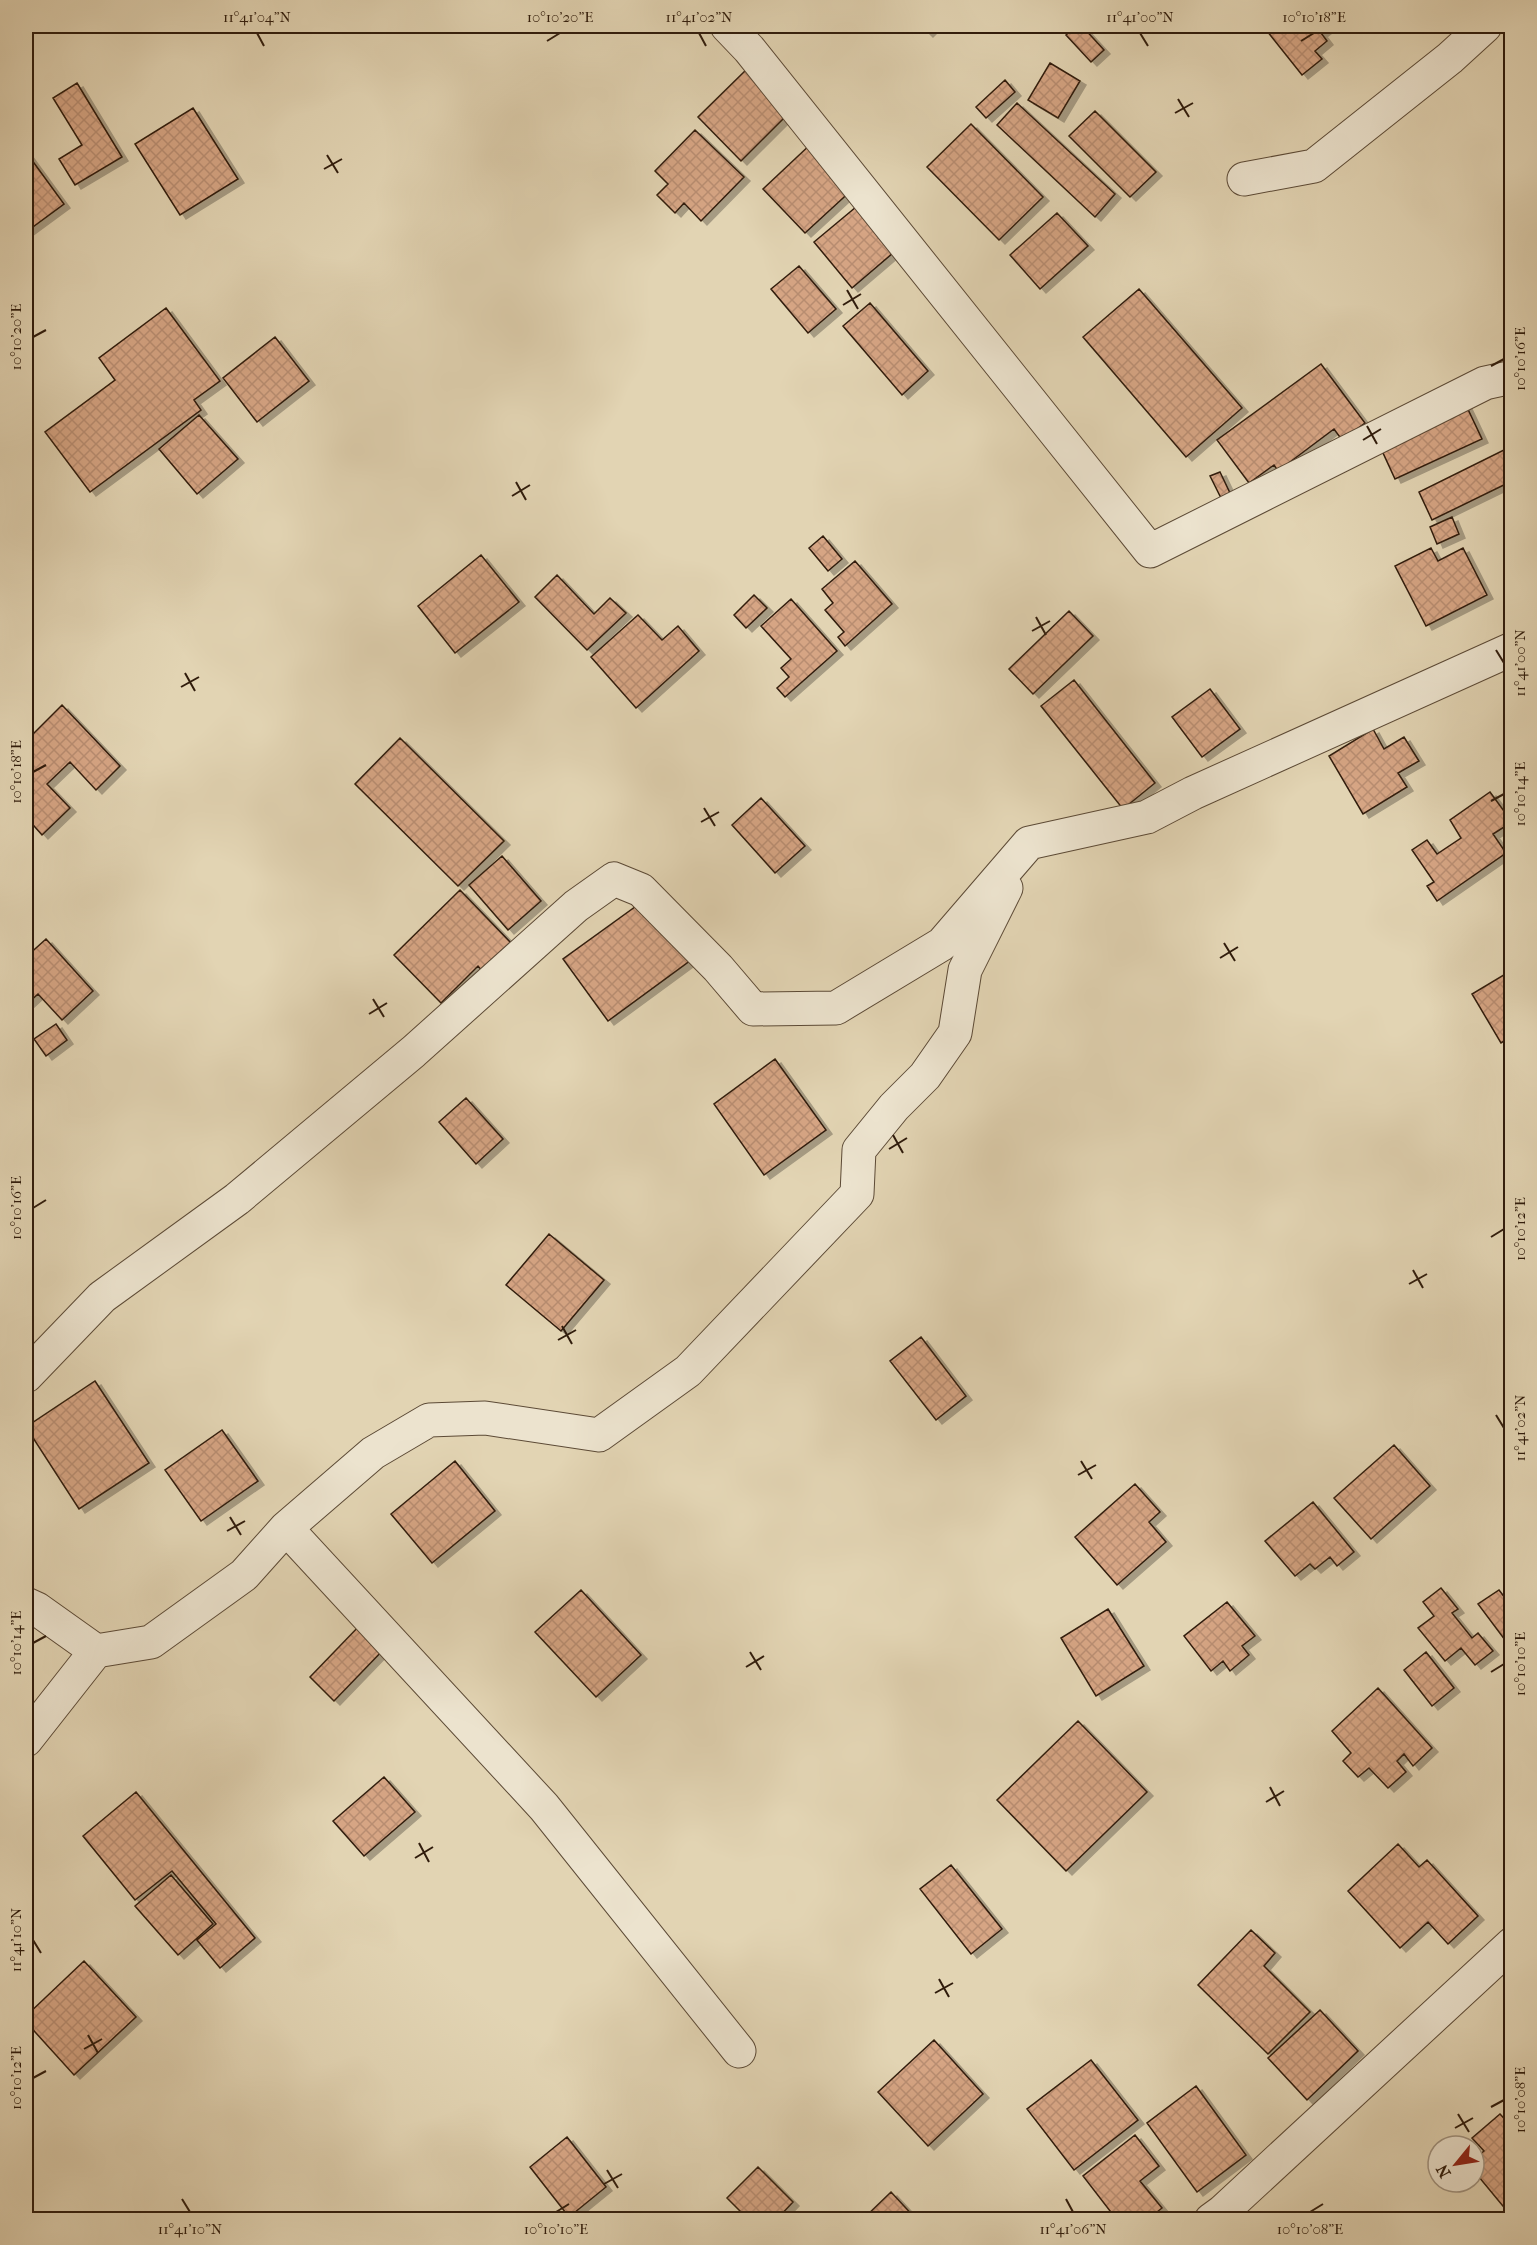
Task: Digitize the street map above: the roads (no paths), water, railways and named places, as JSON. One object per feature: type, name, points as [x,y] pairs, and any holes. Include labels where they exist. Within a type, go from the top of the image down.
[{"type":"street","points":[[727,26],[756,58],[1150,550],[1485,383],[1508,378],[1512,381]]},
{"type":"street","points":[[1244,179],[1314,166],[1450,58],[1485,26]]},
{"type":"street","points":[[26,1376],[102,1298],[237,1199],[413,1052],[576,906],[614,879],[641,890],[718,968],[753,1008],[836,1008],[942,944],[1029,843],[1147,817],[1193,793],[1512,649]]},
{"type":"street","points":[[26,1740],[96,1651],[151,1642],[244,1575],[286,1528],[373,1453],[429,1420],[486,1418],[599,1435],[688,1371],[857,1194],[859,1150],[894,1107],[925,1076],[955,1033],[965,970],[1029,843]]},
{"type":"street","points":[[286,1528],[544,1807],[739,2051]]},
{"type":"street","points":[[26,1604],[37,1609],[96,1651]]},
{"type":"street","points":[[1211,2220],[1512,1944]]}]
